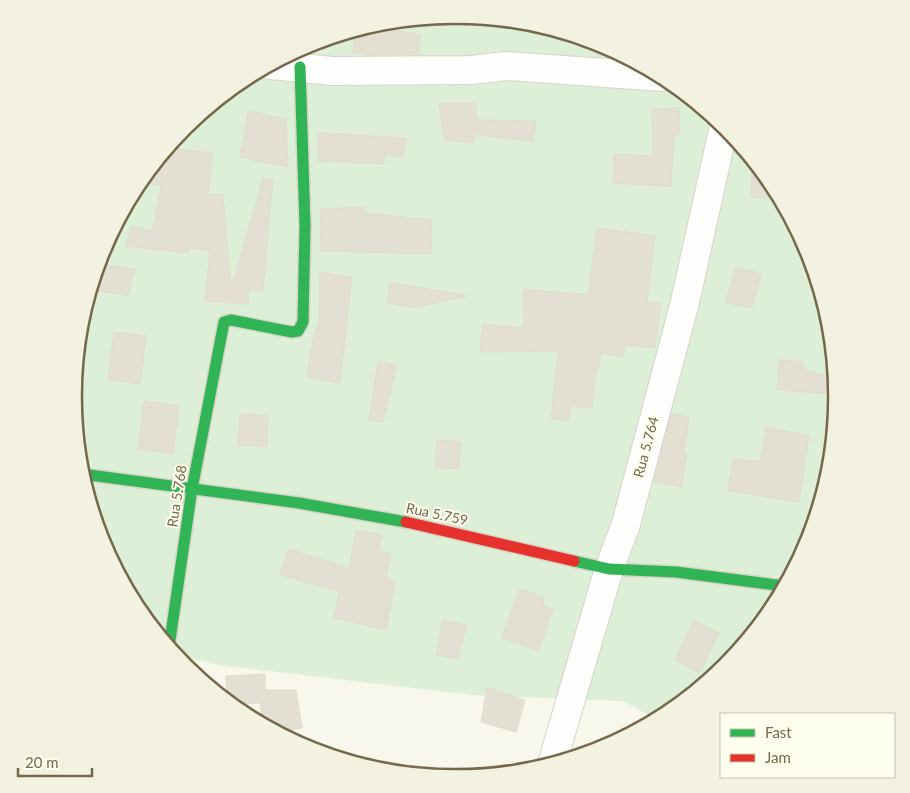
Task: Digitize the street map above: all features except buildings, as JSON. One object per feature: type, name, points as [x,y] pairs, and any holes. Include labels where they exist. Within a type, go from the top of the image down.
[{"type":"street","points":[[285,65],[352,71],[471,70],[507,66],[644,76]]},
{"type":"street","name":"Rua 5.768","points":[[171,637],[192,489],[224,322],[226,320],[292,332],[298,331],[303,322],[306,214],[302,168],[300,66]]},
{"type":"street","name":"Rua 5.764","points":[[554,756],[610,569],[626,524],[685,302],[722,136]]},
{"type":"street","name":"Rua 5.759","points":[[91,475],[299,503],[423,525],[610,569],[676,572],[777,585]]},
{"type":"green space","points":[[455,24],[504,27],[551,36],[575,44],[620,62],[641,74],[701,116],[719,133],[751,170],[778,210],[789,232],[808,277],[815,300],[825,348],[827,372],[828,396],[825,445],[821,469],[808,516],[778,583],[765,604],[735,642],[701,677],[648,715],[623,701],[472,695],[218,665],[189,658],[159,623],[132,583],[102,516],[89,469],[85,445],[82,396],[85,348],[89,324],[102,277],[132,210],[145,189],[175,151],[209,116],[228,101],[290,62],[312,52],[359,36],[406,27],[431,25]]},
{"type":"traffic: fast","points":[[171,637],[192,489],[224,322],[231,320],[292,332],[298,331],[303,322],[305,226],[300,67]]},
{"type":"traffic: fast","points":[[91,475],[299,503],[406,522]]},
{"type":"traffic: fast","points":[[574,561],[609,569],[676,572],[777,585]]},
{"type":"traffic: jam","points":[[406,522],[574,561]]}]
